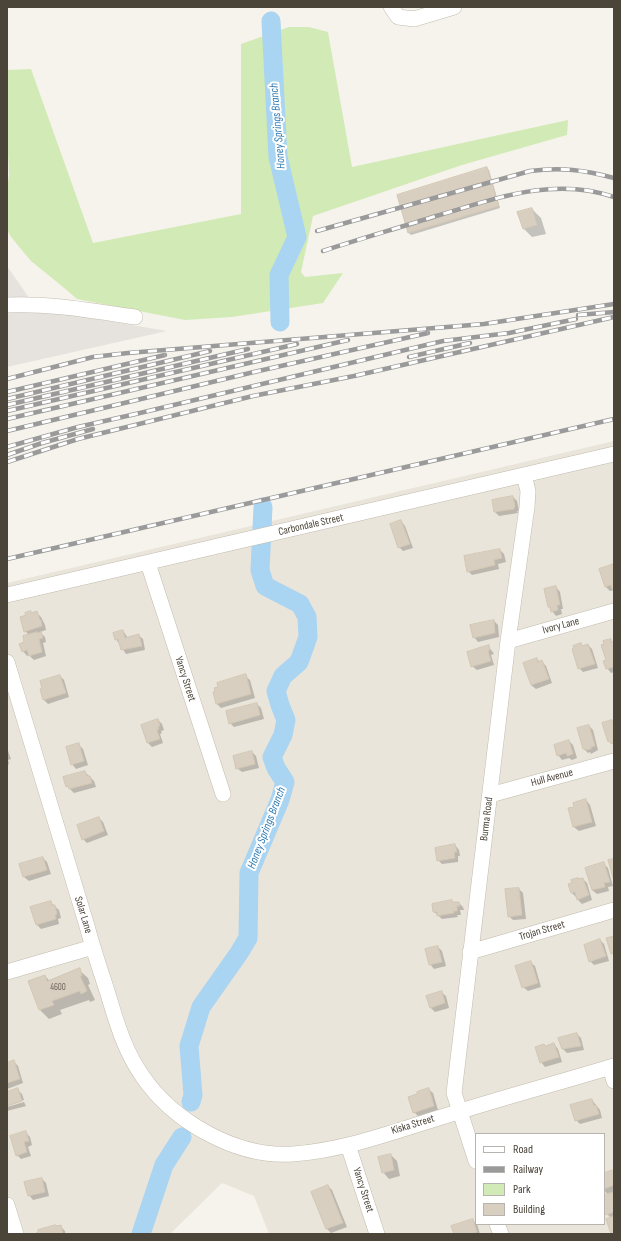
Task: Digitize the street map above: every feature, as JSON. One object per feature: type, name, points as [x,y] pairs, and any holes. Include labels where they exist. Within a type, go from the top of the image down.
[{"type":"street","points":[[391,7],[398,17],[414,19],[454,7]]},
{"type":"street","points":[[7,305],[26,304],[62,307],[135,318]]},
{"type":"street","name":"Carbondale Street","points":[[7,596],[614,454]]},
{"type":"street","name":"Burma Road","points":[[475,1158],[454,1094],[508,640],[527,507],[528,491],[524,475]]},
{"type":"street","name":"Yancy Street","points":[[148,563],[222,794]]},
{"type":"street","name":"Ivory Lane","points":[[508,640],[614,611]]},
{"type":"street","name":"Solar Lane","points":[[7,662],[93,947],[125,1047],[143,1078],[166,1104],[189,1122],[211,1135]]},
{"type":"street","name":"Hull Avenue","points":[[490,795],[614,761]]},
{"type":"street","name":"Trojan Street","points":[[470,952],[614,910]]},
{"type":"street","points":[[7,972],[93,947]]},
{"type":"street","name":"Kiska Street","points":[[211,1135],[232,1144],[255,1151],[276,1154],[293,1154],[348,1145],[459,1111],[612,1071]]},
{"type":"street","name":"Yancy Street","points":[[348,1145],[377,1234]]},
{"type":"street","points":[[7,1205],[16,1234]]},
{"type":"shaded area","points":[[7,266],[37,309],[167,331],[7,367]]},
{"type":"shaded area","points":[[614,441],[614,1234],[269,1234],[254,1196],[222,1183],[170,1234],[7,1234],[7,583]]},
{"type":"green space","points":[[289,27],[309,27],[328,32],[352,167],[568,120],[567,135],[462,165],[313,216],[301,272],[305,277],[343,273],[323,303],[232,317],[185,320],[77,299],[31,261],[11,237],[7,230],[7,190],[9,175],[7,70],[31,69],[93,243],[241,214],[241,44]]},
{"type":"building","points":[[487,167],[499,206],[408,233],[397,195]]},
{"type":"building","points":[[532,208],[537,225],[523,229],[517,212]]},
{"type":"building","points":[[513,496],[514,509],[494,512],[492,500]]},
{"type":"building","points":[[401,520],[410,544],[398,548],[390,524]]},
{"type":"building","points":[[500,549],[502,558],[494,560],[495,565],[467,572],[464,556]]},
{"type":"building","points":[[614,564],[614,589],[612,589],[611,585],[605,587],[599,569]]},
{"type":"building","points":[[556,586],[560,605],[557,605],[558,610],[551,612],[550,607],[548,607],[544,589]]},
{"type":"building","points":[[31,611],[31,613],[37,611],[42,626],[24,632],[20,617]]},
{"type":"building","points":[[494,620],[495,633],[473,638],[470,625]]},
{"type":"building","points":[[123,630],[125,638],[139,634],[142,646],[121,650],[118,639],[115,640],[113,633]]},
{"type":"building","points":[[41,632],[43,638],[39,639],[42,652],[29,656],[27,650],[22,652],[19,644],[24,642],[23,636]]},
{"type":"building","points":[[611,639],[611,642],[614,642],[614,667],[606,669],[603,661],[606,660],[601,645],[604,644],[603,641]]},
{"type":"building","points":[[581,643],[582,646],[588,644],[595,664],[578,669],[572,649],[574,648],[573,646]]},
{"type":"building","points":[[489,645],[490,650],[488,651],[491,661],[471,667],[467,652]]},
{"type":"building","points":[[537,658],[538,662],[542,660],[549,679],[531,685],[523,663]]},
{"type":"building","points":[[246,674],[251,694],[216,704],[213,692],[215,691],[214,688],[218,687],[217,683]]},
{"type":"building","points":[[60,675],[66,693],[43,700],[40,689],[42,688],[40,681]]},
{"type":"building","points":[[257,703],[260,715],[229,724],[226,711]]},
{"type":"building","points":[[158,719],[160,726],[157,730],[160,739],[147,743],[141,725]]},
{"type":"building","points":[[612,720],[614,727],[614,743],[611,744],[610,741],[608,742],[602,723]]},
{"type":"building","points":[[589,725],[595,746],[586,750],[583,749],[577,728]]},
{"type":"building","points":[[569,740],[573,754],[567,756],[566,753],[557,756],[554,745]]},
{"type":"building","points":[[79,743],[84,761],[71,765],[66,747]]},
{"type":"building","points":[[252,751],[255,764],[236,769],[233,756]]},
{"type":"building","points":[[85,771],[87,776],[90,776],[92,783],[69,789],[68,786],[66,787],[63,777]]},
{"type":"building","points":[[586,799],[592,822],[573,827],[568,808],[574,807],[573,803]]},
{"type":"building","points":[[99,817],[104,831],[82,840],[77,825]]},
{"type":"building","points":[[455,844],[457,852],[454,852],[455,858],[437,861],[435,848]]},
{"type":"building","points":[[43,857],[47,870],[23,877],[19,864]]},
{"type":"building","points":[[614,859],[614,881],[608,860]]},
{"type":"building","points":[[604,862],[610,882],[604,883],[605,887],[592,890],[585,868]]},
{"type":"building","points":[[583,878],[589,895],[577,900],[575,892],[571,893],[568,884],[572,883],[571,880]]},
{"type":"building","points":[[519,888],[522,915],[508,917],[505,889]]},
{"type":"building","points":[[452,900],[452,902],[459,902],[460,906],[457,906],[457,911],[454,911],[454,913],[437,916],[437,912],[433,912],[432,904]]},
{"type":"building","points":[[51,901],[52,905],[55,905],[57,914],[55,915],[56,919],[36,925],[30,907]]},
{"type":"building","points":[[614,936],[614,953],[611,954],[606,938]]},
{"type":"building","points":[[600,939],[606,956],[589,962],[584,945]]},
{"type":"building","points":[[438,946],[442,962],[429,965],[425,949]]},
{"type":"building","points":[[531,961],[538,983],[522,988],[515,966]]},
{"type":"building","points":[[80,968],[82,976],[80,976],[87,991],[81,994],[80,991],[52,1001],[54,1005],[39,1010],[28,981],[45,975],[47,981]]},
{"type":"building","points":[[442,991],[445,1003],[430,1008],[426,996]]},
{"type":"building","points":[[577,1033],[581,1046],[562,1049],[558,1038]]},
{"type":"building","points":[[554,1043],[559,1057],[540,1063],[535,1047]]},
{"type":"building","points":[[14,1060],[20,1079],[7,1083],[7,1063]]},
{"type":"building","points":[[18,1088],[22,1101],[7,1106],[7,1092]]},
{"type":"building","points":[[429,1088],[434,1106],[413,1113],[408,1097]]},
{"type":"building","points":[[592,1099],[599,1114],[575,1121],[570,1105]]},
{"type":"building","points":[[26,1131],[29,1141],[24,1142],[27,1152],[16,1156],[10,1136]]},
{"type":"building","points":[[391,1154],[394,1170],[382,1173],[378,1157]]},
{"type":"building","points":[[614,1170],[614,1185],[605,1189],[605,1173]]},
{"type":"building","points":[[42,1178],[45,1192],[28,1196],[24,1182]]},
{"type":"building","points":[[328,1185],[343,1223],[326,1229],[311,1192]]},
{"type":"building","points":[[614,1192],[614,1212],[606,1215],[605,1212],[605,1195]]},
{"type":"building","points":[[614,1216],[614,1234],[611,1234],[606,1219]]},
{"type":"building","points":[[473,1219],[477,1232],[470,1234],[454,1234],[451,1226]]},
{"type":"building","points":[[61,1225],[63,1234],[35,1234],[38,1230]]},
{"type":"waterway","name":"Honey Springs Branch","points":[[271,21],[278,157],[297,237],[279,275],[280,322]]},
{"type":"waterway","name":"Honey Springs Branch","points":[[191,1102],[193,1095],[189,1046],[201,1007],[248,938],[249,873],[280,800],[285,782],[276,768],[272,757],[283,735],[286,720],[276,691],[283,676],[299,662],[308,637],[307,617],[300,604],[265,586],[260,570],[263,507]]},
{"type":"waterway","name":"Honey Springs Branch","points":[[141,1234],[164,1165],[182,1137]]},
{"type":"railway","points":[[317,231],[530,171],[552,169],[573,170],[614,178]]},
{"type":"railway","points":[[323,251],[480,203],[524,192],[546,189],[569,189],[591,191],[614,197]]},
{"type":"railway","points":[[7,379],[93,357],[484,324],[614,304]]},
{"type":"railway","points":[[578,315],[614,312]]},
{"type":"railway","points":[[7,462],[78,439],[253,396],[354,376],[614,317]]},
{"type":"railway","points":[[7,447],[78,427],[443,341],[509,333],[576,319]]},
{"type":"railway","points":[[7,431],[254,372],[428,333]]},
{"type":"railway","points":[[7,419],[348,340]]},
{"type":"railway","points":[[409,357],[470,343]]},
{"type":"railway","points":[[7,411],[297,344]]},
{"type":"railway","points":[[7,405],[248,349]]},
{"type":"railway","points":[[7,399],[210,351]]},
{"type":"railway","points":[[7,392],[165,355]]},
{"type":"railway","points":[[7,559],[614,419]]},
{"type":"railway","points":[[7,455],[42,443],[93,429]]}]
